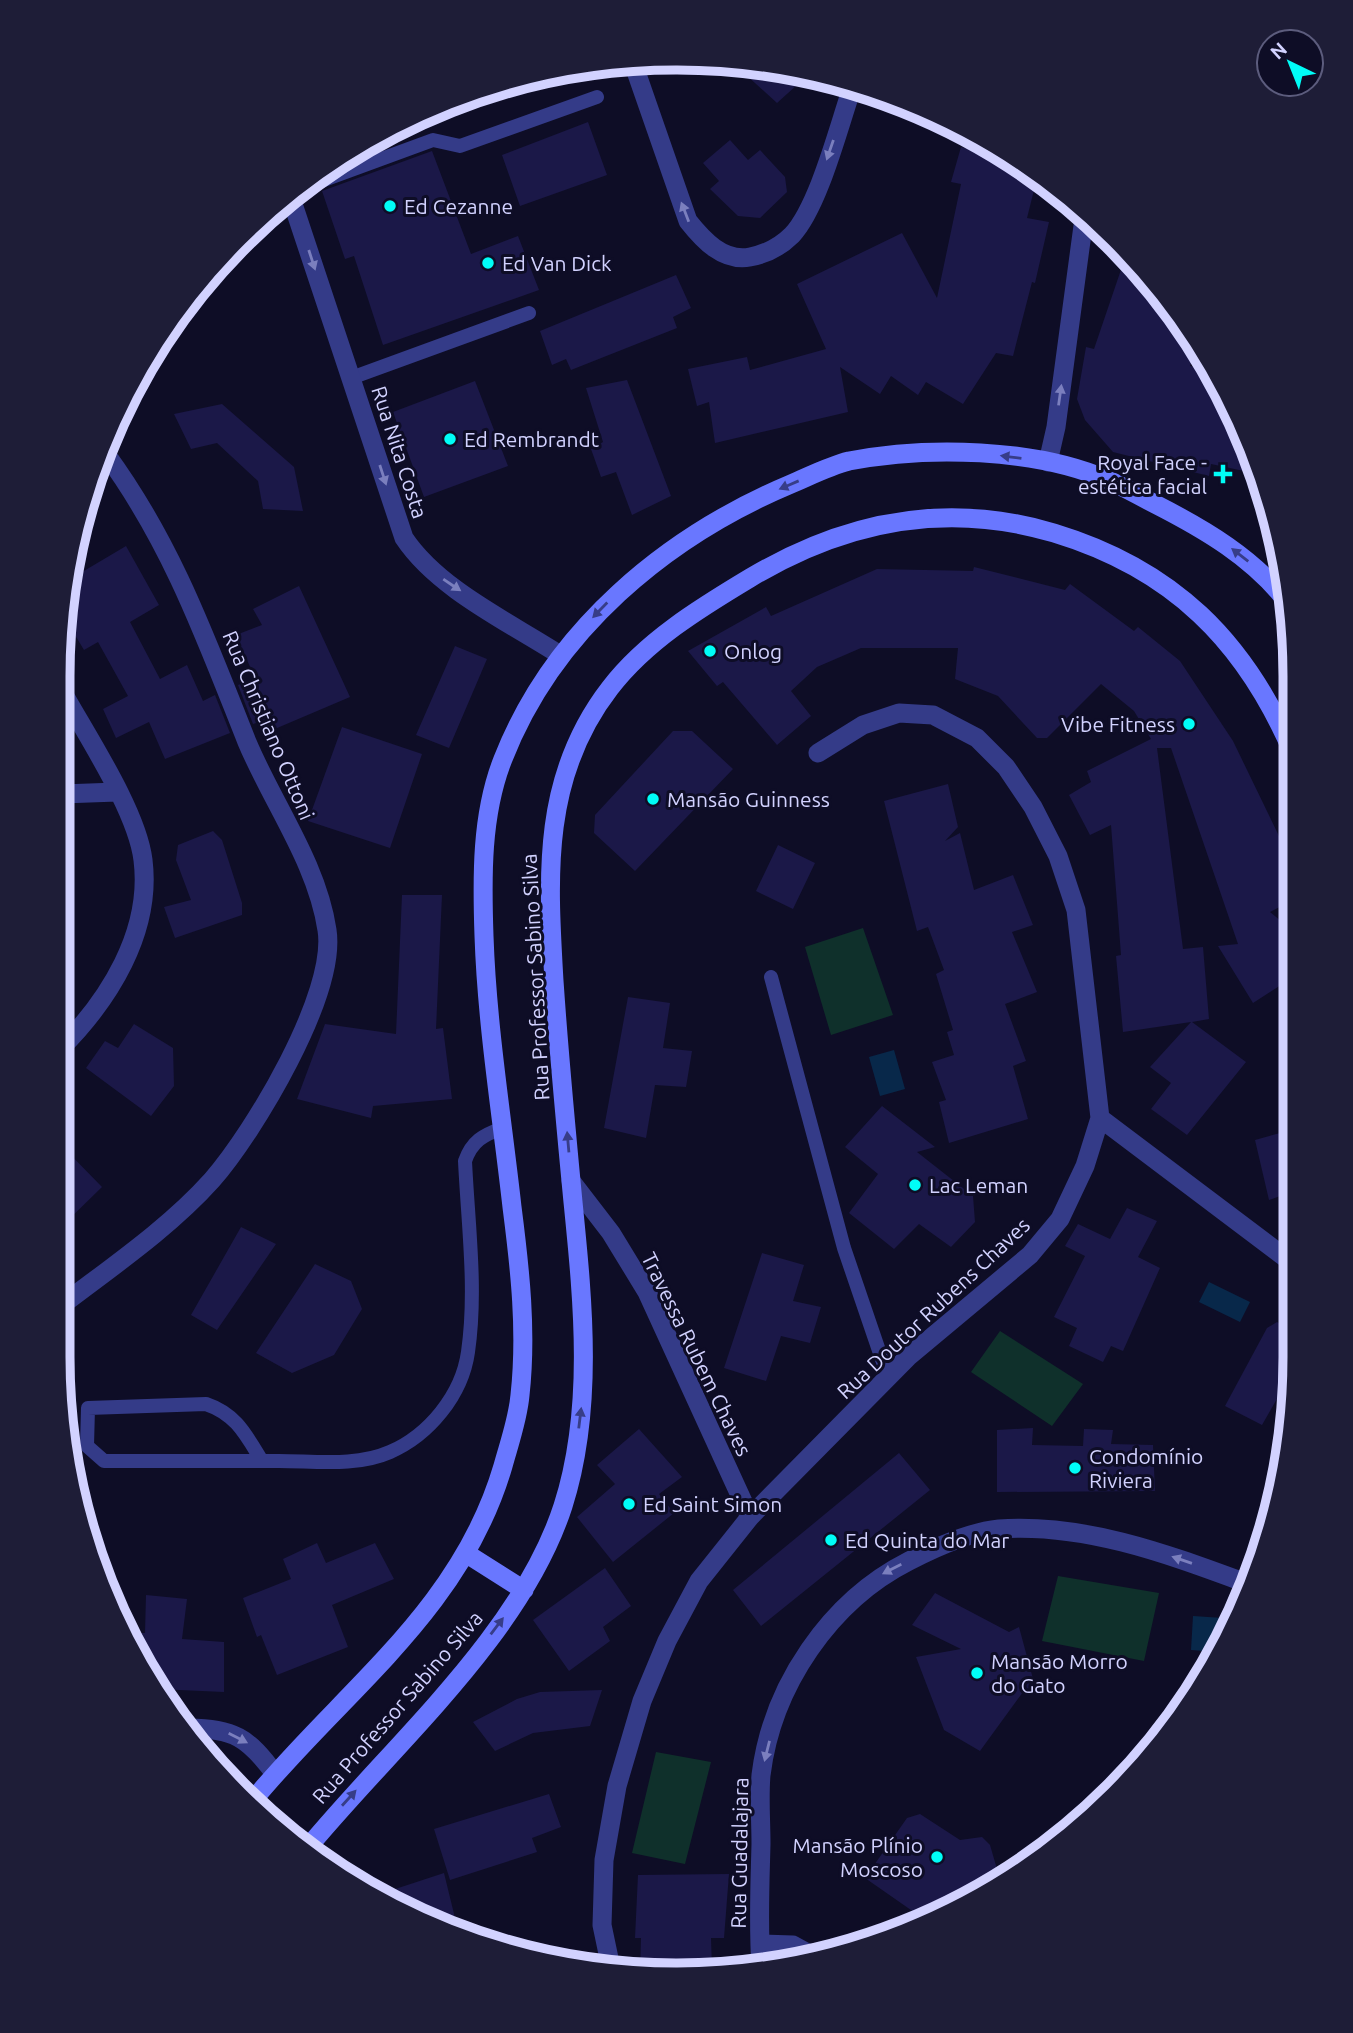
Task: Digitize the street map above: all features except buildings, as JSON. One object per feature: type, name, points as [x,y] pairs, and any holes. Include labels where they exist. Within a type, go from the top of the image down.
[{"type":"main road","name":"Rua Professor Sabino Silva","points":[[258,1794],[405,1639],[467,1554],[501,1473],[520,1401],[523,1339],[521,1278],[485,975],[483,898],[486,829],[500,764],[527,706],[560,655],[604,605],[631,582],[716,522],[769,493],[843,462],[905,453],[978,453],[1048,462],[1104,478],[1183,518],[1240,554],[1277,592]]},
{"type":"main road","name":"Rua Professor Sabino Silva","points":[[313,1842],[469,1664],[524,1590],[544,1557],[564,1503],[582,1416],[580,1278],[548,879],[551,837],[561,791],[588,722],[610,688],[672,629],[758,573],[842,535],[887,523],[938,516],[1025,526],[1077,540],[1121,558],[1209,620],[1253,674],[1273,706],[1283,730]]},
{"type":"main road","points":[[467,1554],[524,1590]]},
{"type":"street","points":[[636,71],[688,221],[702,240],[722,253],[744,258],[768,253],[792,235],[806,213],[849,96]]},
{"type":"street","name":"Rua Nita Costa","points":[[294,206],[404,538],[419,560],[447,583],[560,655]]},
{"type":"street","points":[[1048,462],[1056,427],[1083,227]]},
{"type":"street","name":"Rua Christiano Ottoni","points":[[70,1299],[154,1233],[212,1180],[262,1109],[299,1041],[323,977],[328,934],[320,891],[261,777],[191,599],[134,492],[110,460]]},
{"type":"street","points":[[70,706],[117,792],[143,859],[144,905],[122,965],[99,1006],[70,1038]]},
{"type":"street","name":"Rua Doutor Rubens Chaves","points":[[609,1959],[602,1925],[604,1860],[617,1786],[642,1701],[667,1641],[699,1581],[750,1517],[888,1377],[943,1325],[989,1292],[1030,1255],[1060,1219],[1085,1166],[1100,1118],[1076,909],[1058,856],[1032,807],[1006,767],[977,738],[933,715],[899,713],[863,725],[817,753]]},
{"type":"street","points":[[70,793],[117,792]]},
{"type":"street","points":[[1100,1118],[1283,1256]]},
{"type":"street","name":"Travessa Rubem Chaves","points":[[571,1181],[611,1233],[647,1292],[750,1517]]},
{"type":"street","name":"Rua Guadalajara","points":[[761,1957],[761,1774],[775,1718],[799,1665],[832,1618],[881,1575],[938,1546],[997,1529],[1059,1530],[1117,1541],[1240,1581]]},
{"type":"street","points":[[197,1728],[216,1728],[239,1736],[255,1747],[275,1774]]},
{"type":"street","points":[[760,1944],[793,1945],[801,1950]]},
{"type":"lane","points":[[334,176],[433,140],[460,146],[597,97]]},
{"type":"lane","points":[[351,378],[528,313]]},
{"type":"lane","points":[[772,977],[844,1248],[888,1377]]},
{"type":"lane","points":[[262,1461],[238,1422],[222,1409],[206,1404],[88,1408],[87,1446],[104,1461],[262,1461],[355,1461],[389,1452],[416,1436],[442,1412],[458,1385],[468,1354],[471,1302],[466,1161],[470,1147],[484,1135],[503,1128]]},
{"type":"green space","points":[[863,928],[893,1015],[831,1035],[805,947]]},
{"type":"green space","points":[[1000,1331],[1083,1384],[1052,1426],[971,1372]]},
{"type":"green space","points":[[1058,1576],[1159,1593],[1144,1661],[1042,1641]]},
{"type":"green space","points":[[656,1752],[711,1762],[685,1864],[632,1853]]},
{"type":"water","points":[[894,1050],[905,1089],[880,1096],[869,1057]]},
{"type":"water","points":[[1209,1282],[1250,1302],[1240,1322],[1199,1302]]},
{"type":"water","points":[[1193,1616],[1223,1618],[1207,1651],[1191,1650]]},
{"type":"place","name":"Ed Cezanne","points":[[390,206]]},
{"type":"place","name":"Ed Van Dick","points":[[488,263]]},
{"type":"place","name":"Ed Rembrandt","points":[[450,439]]},
{"type":"place","name":"Royal Face - estética facial","points":[[1223,474]]},
{"type":"place","name":"Onlog","points":[[710,651]]},
{"type":"place","name":"Vibe Fitness","points":[[1189,724]]},
{"type":"place","name":"Mansão Guinness","points":[[653,799]]},
{"type":"place","name":"Lac Leman","points":[[915,1185]]},
{"type":"place","name":"Condomínio Riviera","points":[[1075,1468]]},
{"type":"place","name":"Ed Saint Simon","points":[[629,1504]]},
{"type":"place","name":"Ed Quinta do Mar","points":[[831,1540]]},
{"type":"place","name":"Mansão Morro do Gato","points":[[977,1673]]},
{"type":"place","name":"Mansão Plínio Moscoso","points":[[937,1857]]}]
